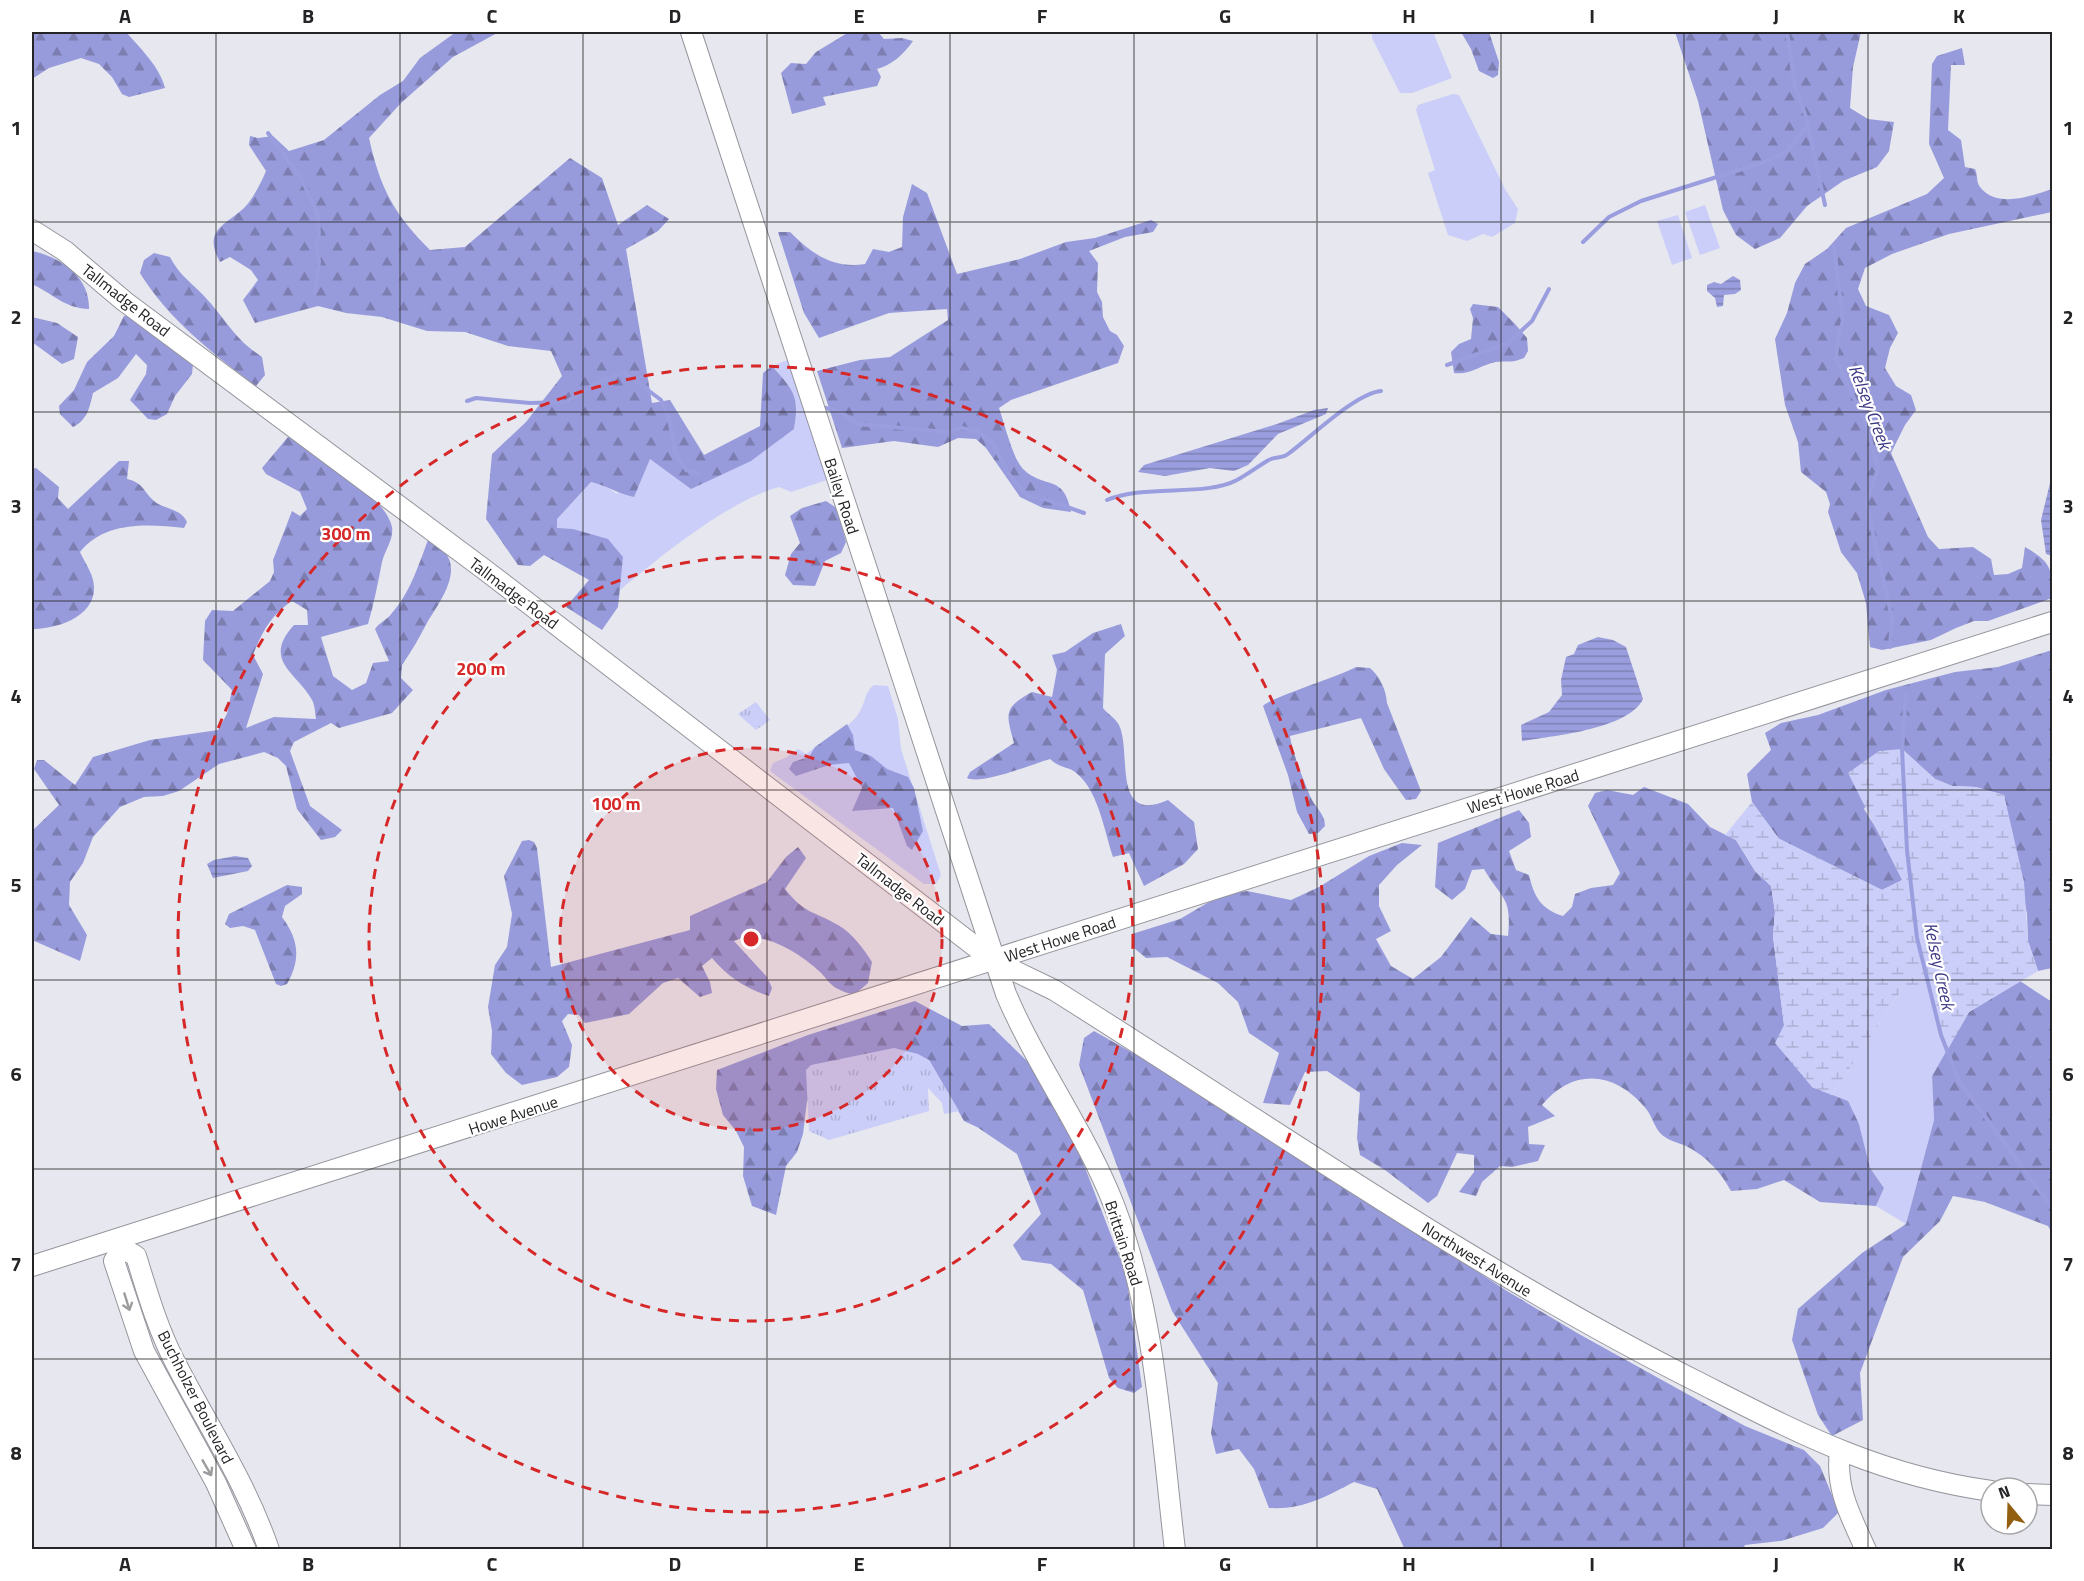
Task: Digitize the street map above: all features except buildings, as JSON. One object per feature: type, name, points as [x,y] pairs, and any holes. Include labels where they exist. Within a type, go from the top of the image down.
[{"type":"street","name":"Bailey Road","points":[[691,32],[994,961]]},
{"type":"street","name":"Tallmadge Road","points":[[32,230],[65,251],[124,302],[485,570],[994,961]]},
{"type":"street","name":"West Howe Road","points":[[994,961],[2052,622]]},
{"type":"street","name":"Howe Avenue","points":[[32,1266],[121,1243],[994,961]]},
{"type":"street","name":"Northwest Avenue","points":[[994,961],[1054,990],[1553,1306],[1840,1452],[1931,1480],[1979,1489]]},
{"type":"street","name":"Brittain Road","points":[[994,961],[1020,1028],[1089,1150],[1130,1251],[1151,1348],[1175,1550]]},
{"type":"street","name":"Buchholzer Boulevard","points":[[246,1550],[216,1483],[144,1351],[114,1261],[121,1243],[136,1256],[154,1316],[251,1502],[269,1550]]},
{"type":"street","points":[[1840,1452],[1837,1472],[1841,1490],[1866,1550]]},
{"type":"green space","points":[[32,32],[106,32],[114,34],[126,32],[154,65],[165,88],[129,97],[122,94],[112,77],[99,64],[81,58],[49,68],[32,79]]},
{"type":"green space","points":[[456,32],[499,32],[453,57],[401,103],[369,138],[378,172],[390,199],[417,237],[430,250],[465,247],[570,158],[602,178],[618,225],[647,205],[669,219],[658,231],[626,249],[652,403],[670,400],[704,455],[760,426],[763,373],[772,366],[790,388],[795,400],[794,429],[751,461],[691,489],[650,459],[634,497],[591,482],[557,519],[557,528],[573,529],[608,539],[623,557],[618,607],[602,630],[566,607],[589,580],[544,555],[530,566],[518,565],[486,519],[492,454],[526,422],[562,376],[551,351],[508,346],[465,332],[427,331],[382,317],[346,313],[318,306],[255,323],[243,300],[258,280],[251,270],[230,257],[220,262],[215,251],[214,242],[218,229],[244,208],[266,171],[249,145],[250,136],[258,138],[273,136],[289,151],[324,140],[380,95],[403,81],[420,58]]},
{"type":"green space","points":[[849,32],[878,32],[884,39],[902,38],[913,41],[888,65],[877,69],[881,77],[877,86],[823,97],[826,105],[792,114],[781,73],[791,63],[806,64],[816,52]]},
{"type":"green space","points":[[1372,32],[1433,32],[1452,78],[1412,93],[1400,93],[1372,38]]},
{"type":"green space","points":[[1461,32],[1489,32],[1499,62],[1498,75],[1493,78],[1479,71],[1471,49]]},
{"type":"green space","points":[[1675,32],[1861,32],[1853,67],[1850,108],[1868,119],[1894,122],[1889,151],[1877,167],[1843,181],[1807,206],[1780,238],[1755,249],[1736,235],[1723,210],[1698,101]]},
{"type":"green space","points":[[1962,48],[1965,65],[1951,65],[1948,130],[1961,140],[1965,167],[1975,169],[1980,187],[1995,198],[2014,199],[2052,189],[2052,212],[1949,234],[1892,254],[1865,268],[1858,289],[1866,306],[1889,315],[1898,333],[1890,348],[1885,368],[1896,386],[1911,395],[1916,410],[1905,425],[1891,453],[1928,537],[1939,549],[1973,547],[1991,559],[1994,575],[2008,574],[2022,568],[2025,547],[2040,557],[2049,567],[2052,598],[1988,621],[1974,621],[1931,640],[1882,650],[1870,647],[1866,603],[1857,573],[1841,552],[1828,512],[1830,504],[1826,492],[1801,472],[1798,442],[1785,405],[1775,339],[1787,313],[1795,283],[1805,264],[1827,249],[1846,228],[1927,194],[1944,178],[1929,144],[1932,64],[1937,56]]},
{"type":"green space","points":[[1453,94],[1459,95],[1505,189],[1518,209],[1515,223],[1492,237],[1483,234],[1467,241],[1448,235],[1428,173],[1435,170],[1416,110],[1418,105]]},
{"type":"green space","points":[[912,184],[927,193],[957,274],[1020,259],[1066,242],[1095,238],[1151,220],[1158,224],[1153,232],[1125,237],[1089,251],[1098,263],[1097,292],[1102,302],[1103,317],[1110,331],[1117,335],[1124,346],[1118,363],[1011,400],[999,408],[1019,464],[1031,475],[1059,487],[1068,500],[1071,512],[1043,508],[1020,497],[986,448],[976,439],[958,438],[938,447],[894,441],[842,448],[817,371],[860,360],[890,357],[948,320],[947,309],[889,313],[819,338],[804,313],[778,232],[790,232],[806,247],[833,262],[865,264],[873,249],[889,252],[902,247],[903,217]]},
{"type":"green space","points":[[1705,205],[1720,248],[1700,255],[1685,212]]},
{"type":"green space","points":[[1678,215],[1692,258],[1672,265],[1657,221]]},
{"type":"green space","points":[[32,251],[53,258],[72,270],[85,287],[89,309],[67,304],[34,285],[32,299]]},
{"type":"green space","points":[[154,253],[170,257],[181,274],[212,304],[237,335],[262,357],[265,375],[256,386],[192,335],[151,290],[140,273],[144,260]]},
{"type":"green space","points":[[1473,304],[1498,307],[1515,324],[1527,338],[1528,351],[1524,358],[1490,363],[1465,373],[1454,373],[1451,352],[1459,344],[1471,339],[1473,318],[1470,309]]},
{"type":"green space","points":[[131,315],[193,364],[192,374],[175,396],[167,414],[156,420],[148,419],[130,400],[146,374],[147,365],[136,354],[118,378],[93,393],[85,417],[73,427],[60,414],[59,406],[74,390],[87,362],[114,336],[124,316]]},
{"type":"green space","points":[[32,317],[57,323],[78,337],[74,359],[62,364],[32,342]]},
{"type":"green space","points":[[790,359],[827,480],[791,492],[779,487],[738,504],[696,531],[620,590],[556,528],[556,519],[591,482],[603,484],[617,494],[650,459],[668,470],[794,429],[796,408],[793,394],[772,366]]},
{"type":"green space","points":[[288,437],[302,444],[367,492],[387,515],[392,527],[392,536],[382,562],[368,624],[321,637],[333,676],[352,690],[366,683],[373,663],[389,661],[375,629],[404,597],[428,540],[441,548],[448,557],[451,567],[447,589],[402,665],[401,678],[413,690],[392,713],[339,728],[331,723],[294,742],[290,751],[310,806],[342,830],[335,837],[321,840],[297,809],[286,766],[278,758],[264,752],[219,764],[179,791],[163,796],[144,797],[120,807],[93,837],[83,863],[70,882],[69,905],[87,935],[80,961],[32,940],[32,831],[59,805],[34,769],[37,760],[44,760],[75,785],[93,757],[150,740],[218,730],[227,714],[232,690],[203,660],[205,621],[212,610],[233,611],[270,581],[274,572],[273,560],[292,511],[300,516],[307,509],[300,492],[266,474],[262,468]],"holes":[[[292,601],[307,610],[308,625],[294,625],[285,637],[281,648],[285,666],[312,700],[316,719],[274,717],[246,728],[263,674],[253,655],[260,639],[273,618]]]},
{"type":"green space","points":[[119,461],[129,461],[127,479],[139,484],[156,503],[184,517],[187,522],[184,528],[128,527],[114,530],[90,542],[80,552],[94,583],[93,597],[88,606],[62,624],[32,629],[32,469],[36,468],[59,487],[58,498],[68,509]]},
{"type":"green space","points":[[826,501],[838,509],[846,542],[841,553],[825,561],[815,586],[793,585],[785,575],[791,554],[800,543],[790,516],[802,508]]},
{"type":"green space","points":[[1121,624],[1125,636],[1105,654],[1103,708],[1119,725],[1127,782],[1131,794],[1138,803],[1150,805],[1168,800],[1194,822],[1198,849],[1184,864],[1144,886],[1129,853],[1113,857],[1095,799],[1083,779],[1072,770],[1050,759],[983,779],[967,778],[970,772],[1014,743],[1009,725],[1009,712],[1016,702],[1032,692],[1052,697],[1057,670],[1052,655],[1065,652],[1093,633]]},
{"type":"green space","points":[[2052,650],[2052,968],[2038,971],[2028,941],[2027,914],[2004,795],[1976,787],[1952,786],[1935,779],[1902,749],[1864,809],[1885,842],[1903,880],[1882,890],[1779,839],[1752,802],[1747,774],[1771,750],[1765,733],[1781,723],[1818,715],[1886,690],[1955,672],[1998,667]]},
{"type":"green space","points":[[1356,667],[1370,668],[1382,684],[1387,703],[1421,791],[1416,799],[1406,800],[1384,769],[1361,718],[1290,736],[1310,796],[1325,821],[1325,826],[1318,833],[1309,834],[1297,812],[1288,775],[1263,706]]},
{"type":"green space","points":[[874,685],[888,686],[898,719],[901,749],[941,875],[936,884],[924,884],[770,771],[773,763],[798,749],[806,754],[848,725],[859,713]]},
{"type":"green space","points":[[756,702],[770,720],[756,730],[738,714]]},
{"type":"green space","points":[[847,724],[853,735],[855,750],[871,756],[887,769],[908,777],[914,788],[923,831],[912,850],[907,846],[893,808],[852,811],[862,788],[849,763],[829,765],[796,776],[789,769],[793,762],[809,757],[815,747]]},
{"type":"green space","points":[[1902,749],[1935,779],[1952,786],[1976,787],[2004,795],[2024,882],[2028,941],[2038,971],[1969,1012],[1947,1051],[1929,988],[1903,988],[1832,1095],[1812,1087],[1775,1043],[1784,1025],[1773,936],[1775,912],[1771,886],[1755,871],[1736,840],[1725,835],[1752,802],[1778,838],[1882,890],[1902,880],[1848,773],[1879,751]]},
{"type":"green space","points":[[1644,787],[1688,804],[1710,827],[1736,840],[1755,871],[1771,886],[1775,912],[1773,936],[1784,1025],[1812,1087],[1848,1101],[1859,1124],[1870,1168],[1884,1188],[1876,1206],[1820,1202],[1784,1180],[1757,1189],[1731,1191],[1707,1160],[1694,1150],[1661,1134],[1647,1110],[1635,1097],[1609,1081],[1595,1079],[1581,1079],[1568,1084],[1554,1092],[1542,1105],[1555,1116],[1528,1127],[1529,1144],[1545,1145],[1538,1161],[1512,1167],[1500,1166],[1482,1182],[1476,1196],[1459,1192],[1474,1172],[1474,1155],[1457,1153],[1437,1196],[1428,1203],[1385,1170],[1360,1155],[1357,1138],[1360,1093],[1327,1071],[1305,1072],[1290,1105],[1263,1103],[1279,1053],[1249,1033],[1238,1002],[1218,983],[1167,957],[1146,958],[1134,948],[1132,934],[1180,919],[1221,895],[1247,891],[1291,900],[1319,887],[1369,856],[1402,843],[1422,845],[1397,865],[1379,885],[1379,906],[1391,931],[1376,939],[1391,966],[1413,979],[1441,957],[1471,917],[1491,934],[1508,936],[1507,905],[1484,869],[1472,870],[1465,889],[1452,900],[1435,887],[1438,843],[1519,810],[1529,823],[1531,837],[1509,851],[1516,870],[1529,875],[1533,890],[1544,906],[1563,916],[1572,907],[1575,894],[1591,888],[1613,885],[1620,873],[1588,806],[1595,793],[1607,790],[1633,795]]},
{"type":"green space","points":[[522,841],[534,842],[537,848],[551,967],[690,930],[690,916],[767,882],[786,857],[798,847],[806,858],[785,889],[804,908],[838,925],[857,942],[872,962],[868,983],[854,995],[845,992],[834,986],[811,964],[791,950],[767,940],[744,938],[734,941],[767,977],[772,988],[769,996],[738,981],[712,958],[702,966],[710,982],[712,993],[700,997],[678,978],[663,983],[629,1014],[585,1023],[579,1015],[568,1014],[562,1021],[572,1045],[569,1067],[557,1077],[522,1085],[506,1073],[491,1054],[492,1031],[488,1007],[495,965],[507,947],[512,914],[504,876]]},
{"type":"green space","points":[[287,885],[302,887],[302,894],[285,906],[282,917],[295,942],[296,958],[292,975],[287,984],[281,986],[276,984],[255,930],[243,926],[230,928],[225,924],[229,914]]},
{"type":"green space","points":[[2020,981],[2052,1002],[2052,1233],[2048,1226],[1985,1202],[1953,1196],[1940,1221],[1903,1257],[1860,1373],[1863,1420],[1832,1436],[1818,1415],[1792,1340],[1798,1309],[1862,1253],[1906,1224],[1934,1120],[1932,1076],[1969,1012]]},
{"type":"green space","points":[[1903,988],[1929,988],[1947,1051],[1932,1076],[1934,1120],[1906,1224],[1876,1206],[1884,1188],[1870,1168],[1859,1124],[1832,1095]]},
{"type":"green space","points":[[915,1001],[962,1026],[989,1024],[1029,1063],[1061,1116],[1084,1165],[1126,1274],[1142,1387],[1134,1393],[1118,1388],[1109,1378],[1083,1290],[1051,1264],[1022,1260],[1013,1245],[1041,1214],[1017,1154],[964,1121],[929,1060],[807,1101],[803,1134],[797,1152],[786,1166],[776,1215],[752,1206],[743,1176],[744,1147],[736,1131],[723,1115],[716,1089],[717,1070],[808,1035]]},
{"type":"green space","points":[[1094,1031],[1212,1098],[1507,1291],[1579,1334],[1745,1426],[1804,1450],[1820,1466],[1839,1512],[1823,1528],[1781,1541],[1745,1545],[1743,1549],[1405,1550],[1377,1489],[1354,1482],[1303,1505],[1269,1508],[1254,1469],[1239,1449],[1216,1454],[1211,1433],[1218,1383],[1172,1311],[1079,1065],[1084,1038]]},
{"type":"green space","points":[[894,1048],[918,1054],[929,1060],[959,1111],[944,1114],[942,1103],[928,1088],[929,1111],[829,1140],[809,1131],[806,1070],[811,1065]]},
{"type":"shaded area","points":[[1733,276],[1740,280],[1741,290],[1735,294],[1724,295],[1723,306],[1717,307],[1715,298],[1707,291],[1707,285],[1714,282],[1721,284]]},
{"type":"shaded area","points":[[1328,408],[1326,414],[1278,434],[1248,465],[1234,471],[1210,468],[1165,476],[1138,472],[1144,465],[1277,424],[1314,410]]},
{"type":"shaded area","points":[[2052,475],[2052,556],[2046,554],[2041,520]]},
{"type":"shaded area","points":[[1598,637],[1613,640],[1626,647],[1643,699],[1623,718],[1607,724],[1522,741],[1521,725],[1549,712],[1562,695],[1561,680],[1566,657],[1574,654],[1578,645]]},
{"type":"shaded area","points":[[235,856],[248,858],[252,866],[248,871],[213,878],[207,864],[214,860]]},
{"type":"waterway","name":"Kelsey Creek","points":[[1787,32],[1795,87],[1806,117],[1825,205]]},
{"type":"waterway","points":[[1583,242],[1609,217],[1641,201],[1761,163],[1785,153],[1808,125]]},
{"type":"waterway","points":[[268,133],[301,178],[317,212],[319,233],[316,245],[319,261],[315,293]]},
{"type":"waterway","name":"Kelsey Creek","points":[[1834,247],[1843,321],[1836,358],[1867,427],[1878,469],[1866,502],[1892,618],[1890,647]]},
{"type":"waterway","points":[[1447,365],[1508,343],[1532,321],[1549,289]]},
{"type":"waterway","points":[[467,401],[476,398],[530,403],[566,402],[595,384],[624,372],[661,400],[669,419],[675,452],[686,470],[698,473]]},
{"type":"waterway","points":[[1107,500],[1122,495],[1209,488],[1237,480],[1270,459],[1286,456],[1333,417],[1359,399],[1381,391]]},
{"type":"waterway","points":[[826,408],[842,413],[858,424],[947,432],[962,428],[979,432],[992,442],[1008,473],[1027,496],[1045,499],[1084,513]]},
{"type":"waterway","name":"Kelsey Creek","points":[[1906,695],[1902,749],[1907,850],[1917,938],[1941,1035],[1959,1081],[2052,1208]]}]
